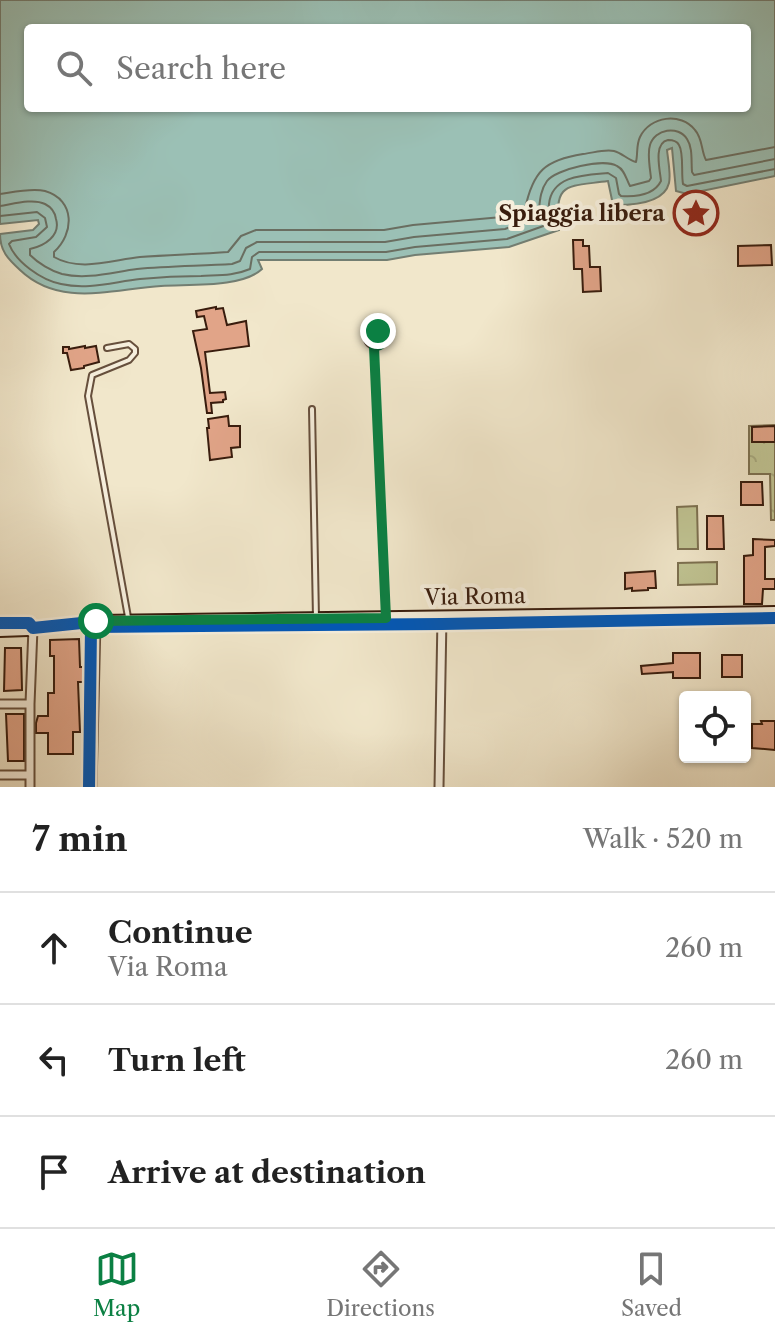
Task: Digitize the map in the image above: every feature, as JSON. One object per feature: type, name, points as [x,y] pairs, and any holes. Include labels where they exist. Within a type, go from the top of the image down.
[{"type":"street","name":"Via Roma","points":[[0,631],[129,620],[775,612]]},
{"type":"street","points":[[439,787],[442,617]]},
{"type":"street","points":[[92,787],[96,621]]},
{"type":"street","name":"Via Roma","points":[[0,623],[29,623],[33,628]]},
{"type":"street","points":[[30,787],[33,628]]},
{"type":"street","points":[[0,704],[30,704]]},
{"type":"street","points":[[0,775],[29,775]]},
{"type":"lane","points":[[375,330],[381,332],[383,337],[380,345],[374,347],[367,338],[370,331],[375,330]]},
{"type":"lane","points":[[107,348],[129,344],[135,349],[129,360],[92,375],[88,396],[129,620]]},
{"type":"lane","points":[[374,347],[386,618]]},
{"type":"lane","points":[[312,409],[316,618]]},
{"type":"green space","points":[[775,425],[775,520],[771,520],[770,474],[749,474],[749,426]]},
{"type":"green space","points":[[697,506],[698,549],[678,549],[677,507]]},
{"type":"green space","points":[[717,562],[717,584],[678,585],[678,563]]},
{"type":"water","points":[[0,0],[775,0],[775,176],[687,194],[676,191],[672,148],[667,150],[669,183],[661,195],[647,202],[616,205],[608,181],[573,186],[561,195],[559,230],[509,247],[387,260],[258,260],[262,269],[229,282],[105,292],[69,293],[52,289],[36,282],[8,258],[1,245],[0,234],[33,230],[39,224],[38,220],[0,224]]},
{"type":"building","points":[[573,240],[583,240],[583,246],[589,246],[590,267],[600,267],[601,291],[583,292],[582,269],[574,269]]},
{"type":"building","points":[[771,245],[772,265],[738,266],[738,246]]},
{"type":"building","points":[[223,308],[227,325],[246,321],[249,346],[205,352],[210,393],[225,392],[226,399],[211,403],[212,413],[207,413],[193,331],[207,329],[204,316],[197,317],[196,311]]},
{"type":"building","points":[[96,346],[99,362],[71,370],[63,347]]},
{"type":"building","points":[[228,416],[229,426],[240,426],[240,447],[231,448],[232,457],[210,460],[208,419]]},
{"type":"building","points":[[775,426],[775,442],[752,442],[752,427]]},
{"type":"building","points":[[741,482],[762,482],[763,505],[741,505]]},
{"type":"building","points":[[707,516],[723,516],[724,549],[707,549]]},
{"type":"building","points":[[753,539],[775,540],[775,546],[765,547],[765,579],[775,579],[775,589],[763,589],[762,604],[744,604],[744,556],[753,555]]},
{"type":"building","points":[[655,571],[656,588],[625,589],[625,573]]},
{"type":"building","points":[[79,639],[80,667],[83,667],[83,682],[78,682],[80,732],[73,732],[73,754],[48,754],[48,733],[36,733],[36,723],[38,716],[48,716],[48,693],[54,693],[54,656],[50,656],[50,640]]},
{"type":"building","points":[[5,648],[21,648],[22,690],[4,691]]},
{"type":"building","points":[[673,653],[700,653],[700,678],[673,678],[673,672],[642,674],[641,666],[673,663]]},
{"type":"building","points":[[722,655],[742,655],[742,677],[722,677]]},
{"type":"building","points":[[6,714],[24,714],[24,761],[8,761]]},
{"type":"building","points":[[761,721],[775,721],[775,750],[752,748],[752,724],[762,724]]},
{"type":"cycle path","points":[[89,787],[91,627],[775,618]]},
{"type":"cycle path","points":[[0,623],[29,623],[33,628],[101,621]]},
{"type":"place","name":"Spiaggia libera","points":[[696,213]]},
{"type":"route","points":[[96,621],[386,618],[374,347],[380,345],[383,337],[378,331]]}]
